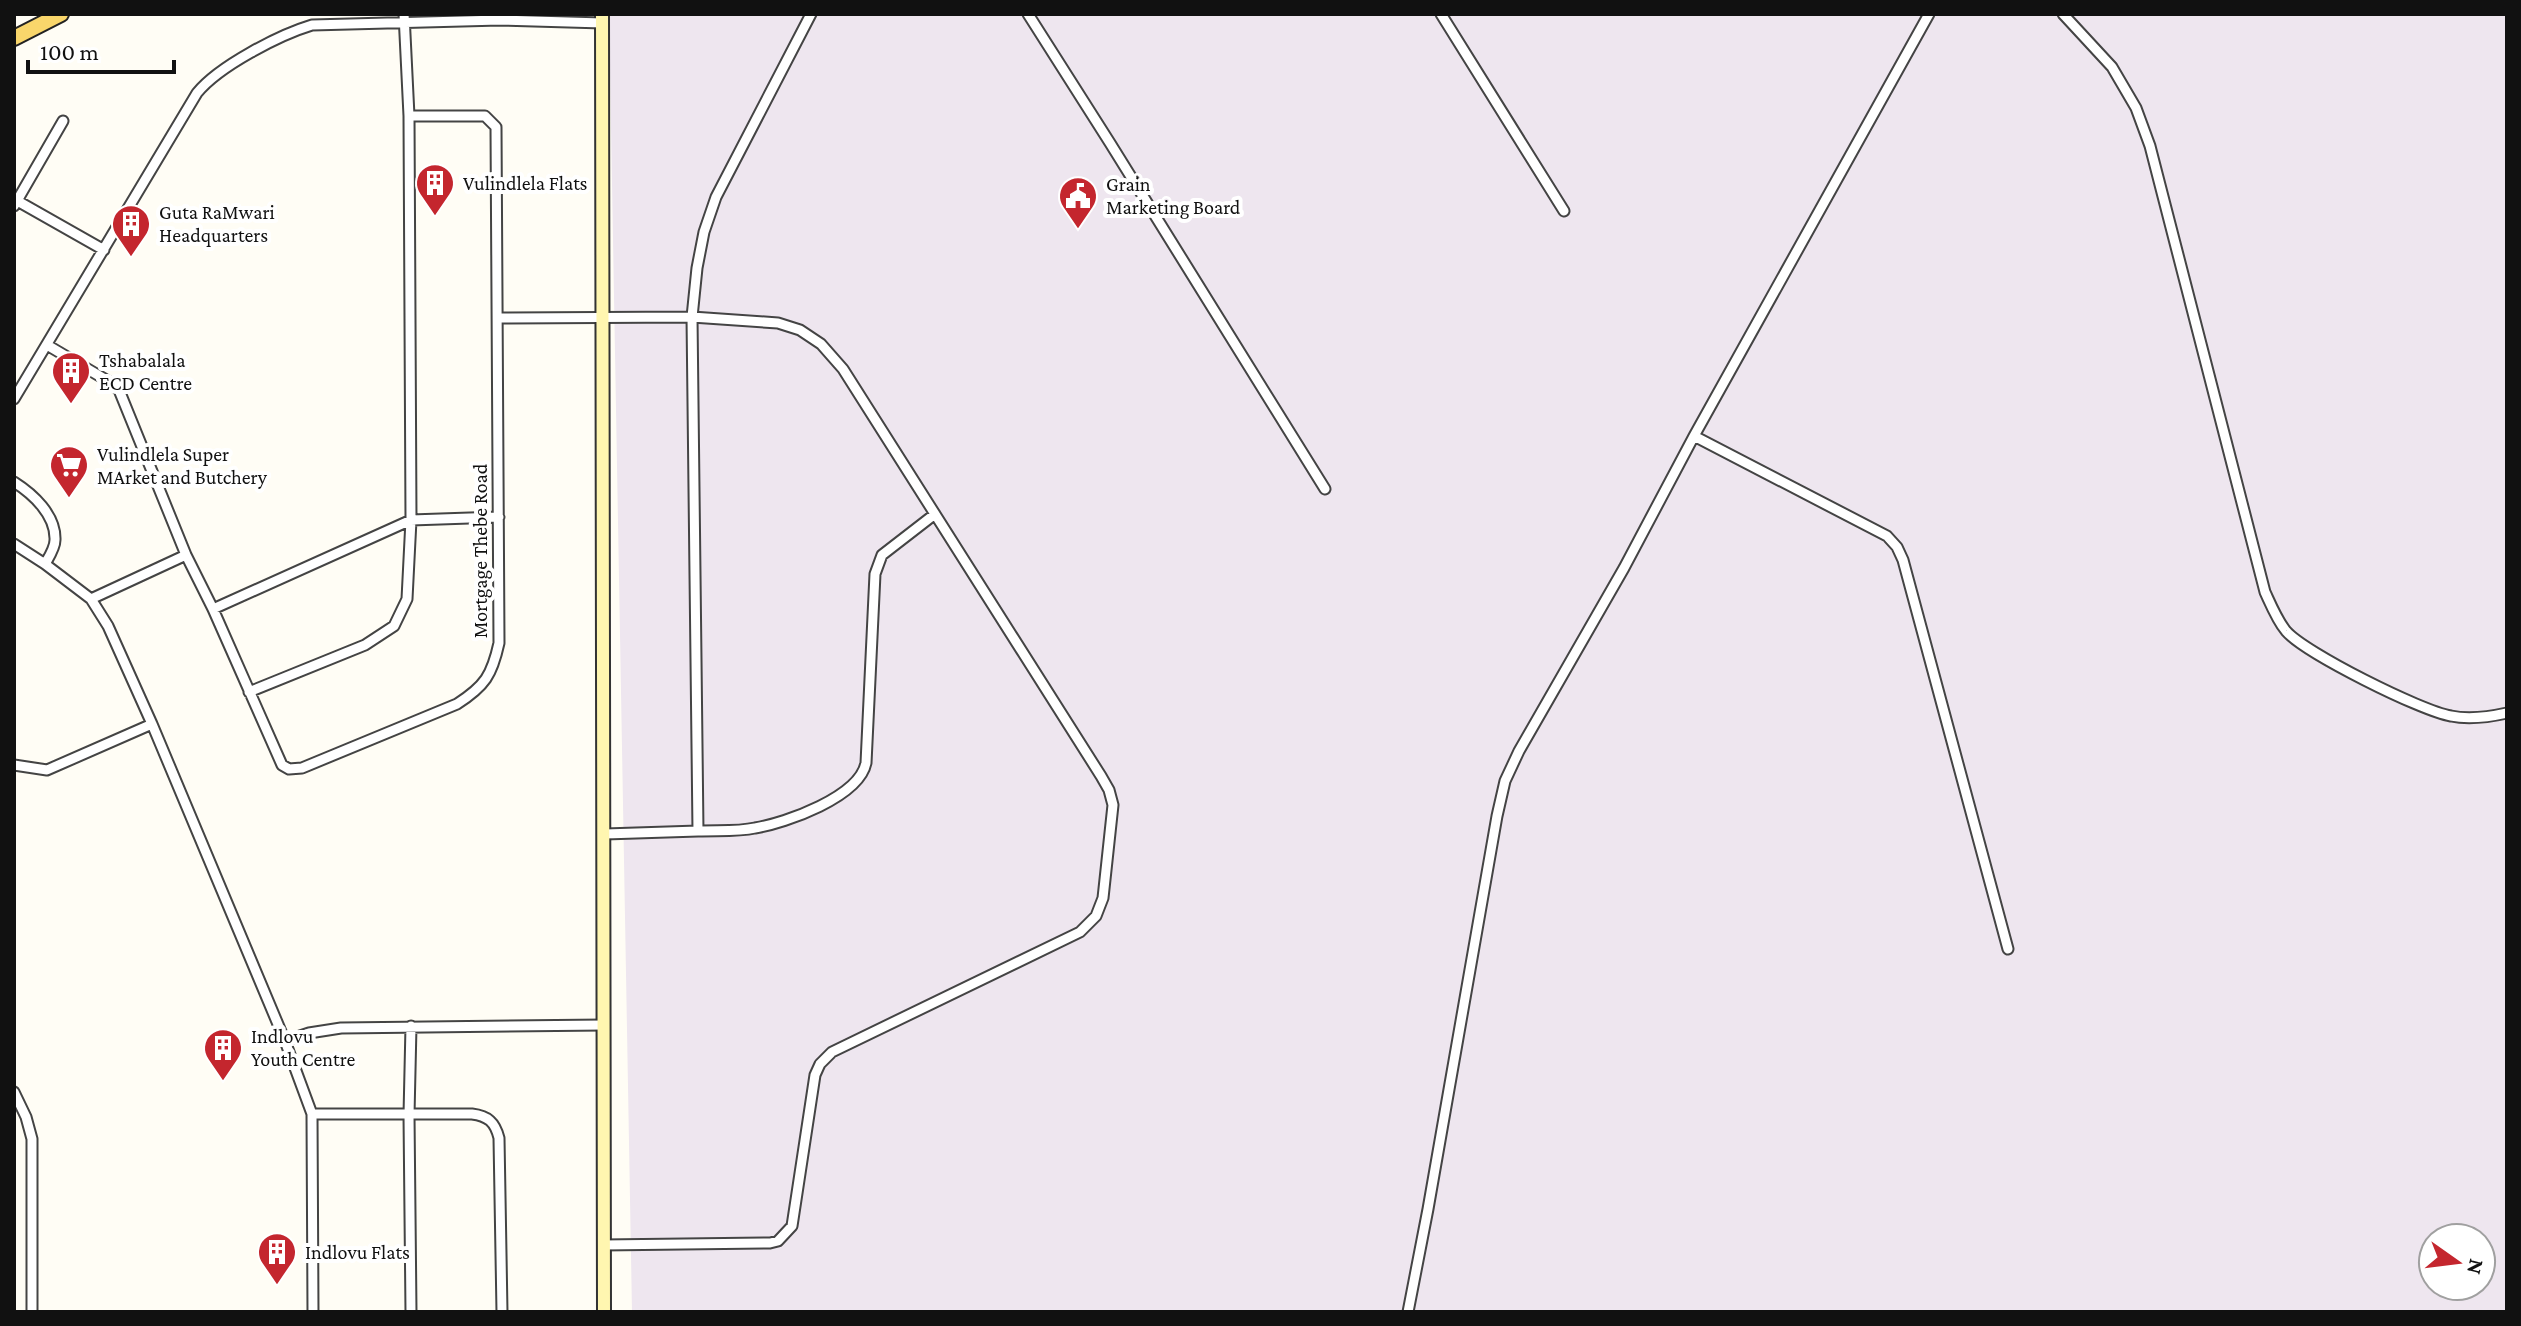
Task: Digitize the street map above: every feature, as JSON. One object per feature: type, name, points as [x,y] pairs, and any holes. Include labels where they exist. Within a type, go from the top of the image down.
[{"type":"main road","points":[[14,38],[61,14]]},
{"type":"street","points":[[698,831],[692,317],[697,268],[704,232],[716,197],[811,14]]},
{"type":"street","points":[[1028,14],[1325,489]]},
{"type":"street","points":[[1441,14],[1564,211]]},
{"type":"street","points":[[1408,1312],[1505,781],[1929,14]]},
{"type":"street","points":[[2063,14],[2112,67],[2136,108],[2150,146],[2265,592],[2276,616],[2296,640],[2355,675],[2430,710],[2465,718],[2507,713]]},
{"type":"street","points":[[249,692],[365,645],[394,626],[407,599],[411,520],[409,116],[405,18]]},
{"type":"street","points":[[14,399],[205,83],[253,52],[312,25],[405,18],[602,19],[604,1312]]},
{"type":"street","name":"Mortgage Thebe Road","points":[[47,345],[119,390],[186,555],[282,765],[296,770],[457,704],[474,693],[488,678],[499,643],[496,127],[485,116],[409,116]]},
{"type":"street","points":[[63,121],[15,201],[104,250]]},
{"type":"street","points":[[498,318],[692,317],[778,323],[800,330],[821,344],[843,369],[935,514],[1109,790],[1113,805],[1103,898],[1096,916],[1080,932],[825,1057],[815,1075],[792,1226],[778,1241],[603,1245]]},
{"type":"street","points":[[1694,436],[1887,536],[1897,547],[2008,949]]},
{"type":"street","points":[[14,482],[43,507],[52,525],[55,543],[45,564]]},
{"type":"street","points":[[605,834],[764,827],[833,799],[859,779],[866,763],[875,574],[882,555],[935,514]]},
{"type":"street","points":[[213,609],[411,520],[499,517]]},
{"type":"street","points":[[14,544],[91,599],[108,626],[285,1041],[312,1114],[313,1312]]},
{"type":"street","points":[[91,599],[186,555]]},
{"type":"street","points":[[14,765],[47,770],[152,724]]},
{"type":"street","points":[[285,1041],[325,1030],[411,1026],[604,1025]]},
{"type":"street","points":[[411,1026],[411,1312]]},
{"type":"street","points":[[14,1092],[32,1139],[32,1312]]},
{"type":"street","points":[[312,1114],[484,1116],[497,1128],[502,1312]]},
{"type":"shaded area","points":[[609,14],[2507,14],[2507,1312],[632,1312]]},
{"type":"place","name":"Vulindlela Flats","points":[[435,217]]},
{"type":"place","name":"Grain Marketing Board","points":[[1078,230]]},
{"type":"place","name":"Guta RaMwari Headquarters","points":[[131,258]]},
{"type":"place","name":"Tshabalala ECD Centre","points":[[71,405]]},
{"type":"place","name":"Vulindlela Super MArket and Butchery","points":[[69,499]]},
{"type":"place","name":"Indlovu Youth Centre","points":[[223,1082]]},
{"type":"place","name":"Indlovu Flats","points":[[277,1286]]}]
